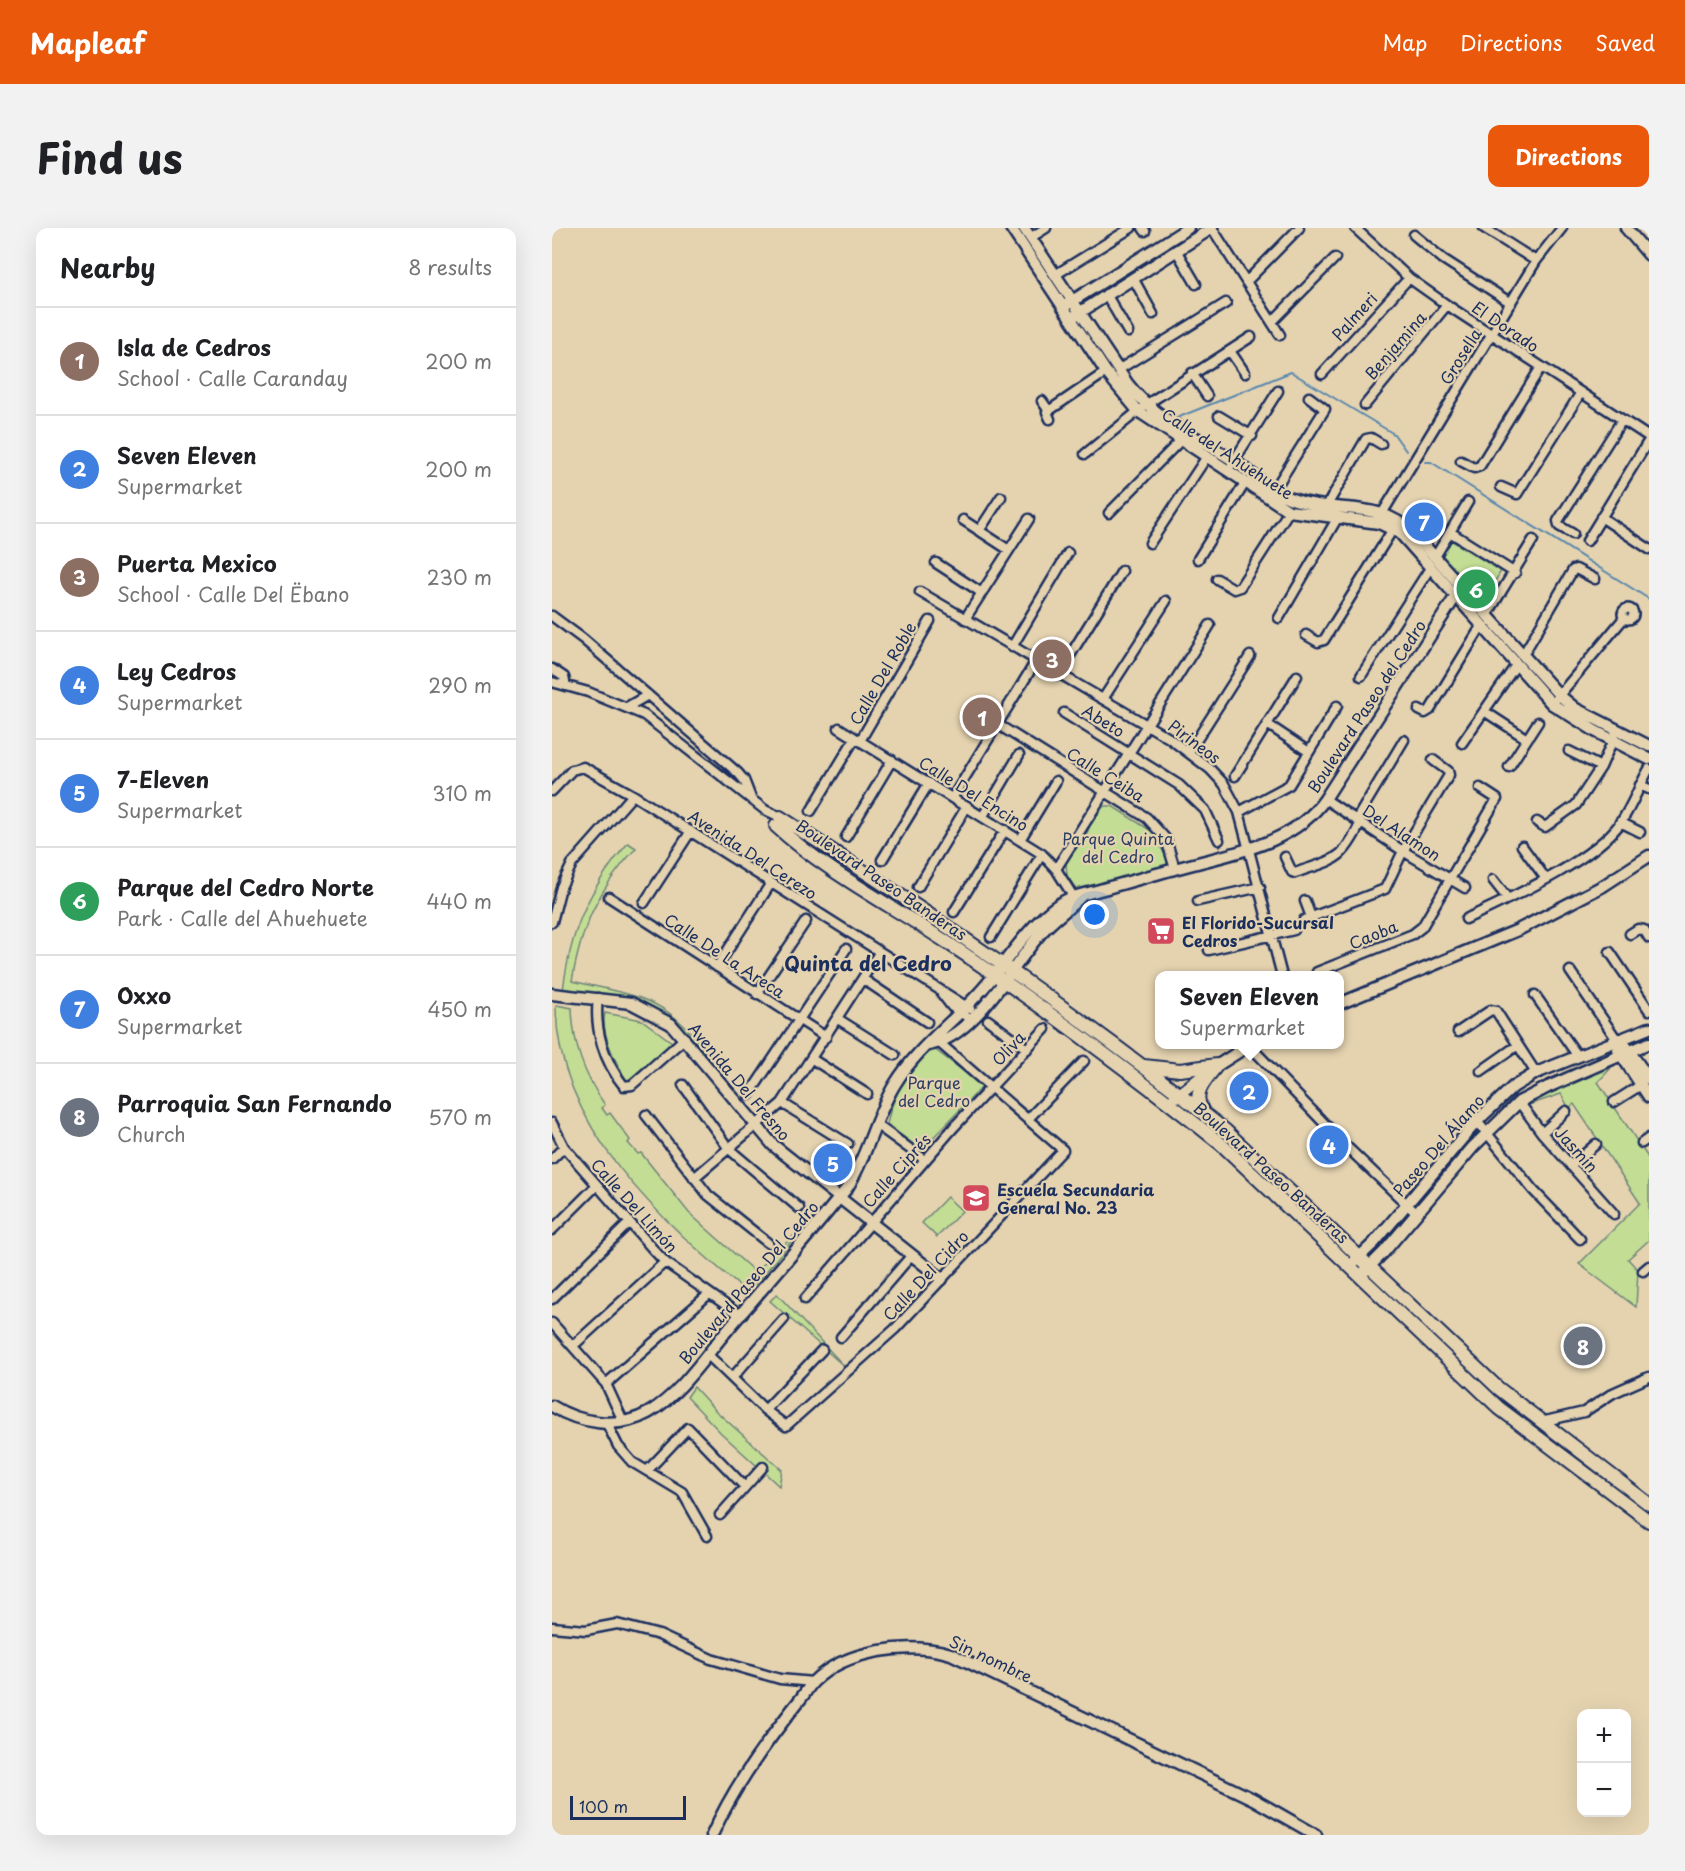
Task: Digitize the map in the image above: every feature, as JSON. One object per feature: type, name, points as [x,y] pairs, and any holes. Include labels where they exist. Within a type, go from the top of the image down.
[{"type":"main road","name":"Boulevard Paseo Banderas","points":[[778,821],[1007,967],[1179,1093],[1204,1113],[1371,1266],[1498,1388],[1649,1504]]},
{"type":"main road","name":"Boulevard Paseo Banderas","points":[[778,821],[836,871],[998,978],[1169,1102],[1221,1144],[1499,1408],[1649,1521]]},
{"type":"main road","points":[[1142,1066],[1180,1070],[1217,1065]]},
{"type":"main road","points":[[1204,1113],[1198,1103],[1197,1094],[1217,1065]]},
{"type":"street","name":"Calle del Ahuehuete","points":[[1011,228],[1118,370],[1143,407],[1235,462],[1274,490],[1298,501],[1326,507],[1383,512],[1405,525],[1435,556],[1458,592]]},
{"type":"street","points":[[1027,233],[1046,228]]},
{"type":"street","points":[[1055,275],[1131,228]]},
{"type":"street","points":[[1075,315],[1133,278],[1188,228]]},
{"type":"street","points":[[1067,304],[1157,254],[1176,250],[1212,228],[1280,335]]},
{"type":"street","points":[[1246,282],[1299,228]]},
{"type":"street","name":"El Dorado","points":[[1355,228],[1409,278],[1649,439]]},
{"type":"street","points":[[1484,228],[1496,231],[1536,261]]},
{"type":"street","name":"Grosella","points":[[1383,512],[1536,261],[1562,228]]},
{"type":"street","points":[[1626,228],[1649,255]]},
{"type":"street","name":"Calle del Ahuehuete","points":[[1027,233],[1055,275],[1067,304]]},
{"type":"street","points":[[1414,235],[1443,259],[1510,303]]},
{"type":"street","points":[[1176,250],[1196,284]]},
{"type":"street","points":[[1272,322],[1335,258]]},
{"type":"street","points":[[1133,278],[1154,314]]},
{"type":"street","name":"Palmeri","points":[[1322,374],[1409,278]]},
{"type":"street","points":[[1106,294],[1128,332]]},
{"type":"street","points":[[1118,370],[1226,303]]},
{"type":"street","name":"Benjamina","points":[[1365,405],[1447,305]]},
{"type":"street","name":"Calle del Ahuehuete","points":[[1075,315],[1106,372],[1181,440],[1206,458],[1288,511],[1379,523],[1393,529],[1484,620],[1523,654],[1555,700]]},
{"type":"street","points":[[1085,454],[1143,407],[1192,373],[1251,337]]},
{"type":"street","points":[[1230,351],[1245,374]]},
{"type":"street","points":[[1461,461],[1474,468],[1480,466],[1541,368]]},
{"type":"street","points":[[1042,400],[1050,415],[1106,372]]},
{"type":"street","points":[[1192,373],[1207,396]]},
{"type":"street","points":[[1227,471],[1252,436],[1278,391]]},
{"type":"street","points":[[1501,487],[1517,494],[1580,394]]},
{"type":"street","points":[[1274,490],[1325,409],[1309,397]]},
{"type":"street","points":[[1219,416],[1252,436]]},
{"type":"street","points":[[1573,534],[1559,526],[1558,522],[1622,420]]},
{"type":"street","points":[[1326,507],[1366,439],[1371,438],[1381,444]]},
{"type":"street","points":[[1587,541],[1649,439]]},
{"type":"street","points":[[1108,513],[1181,440]]},
{"type":"street","points":[[1150,543],[1206,458]]},
{"type":"street","points":[[1198,559],[1245,483]]},
{"type":"street","points":[[979,531],[1001,497]]},
{"type":"street","points":[[1435,556],[1468,502]]},
{"type":"street","points":[[1217,579],[1234,589],[1240,587],[1288,511]]},
{"type":"street","points":[[1279,618],[1338,517]]},
{"type":"street","points":[[1601,517],[1647,545]]},
{"type":"street","points":[[965,619],[1029,519]]},
{"type":"street","points":[[963,520],[1009,550]]},
{"type":"street","points":[[1306,635],[1318,642],[1324,640],[1393,529]]},
{"type":"street","points":[[1450,532],[1515,573]]},
{"type":"street","points":[[1419,710],[1425,713],[1430,711],[1533,540]]},
{"type":"street","points":[[1012,647],[1068,553]]},
{"type":"street","points":[[936,564],[982,592]]},
{"type":"street","points":[[1361,676],[1430,568]]},
{"type":"street","points":[[1523,654],[1573,570],[1576,569],[1595,579]]},
{"type":"street","points":[[1058,675],[1122,571]]},
{"type":"street","name":"Pirineos","points":[[920,592],[1058,675],[1147,725],[1189,752],[1224,784],[1239,812],[1251,849],[1281,971]]},
{"type":"street","name":"Boulevard Paseo del Cedro","points":[[933,1041],[973,1016],[1007,967],[1077,897],[1251,849],[1301,825],[1316,812],[1325,799],[1458,592]]},
{"type":"street","points":[[1103,699],[1166,601]]},
{"type":"street","points":[[552,616],[738,773],[744,780],[751,798]]},
{"type":"street","points":[[1555,700],[1624,618]]},
{"type":"street","name":"Calle del Ahuehuete","points":[[1484,620],[1516,665],[1555,700],[1576,709],[1649,759]]},
{"type":"street","name":"Calle Del Roble","points":[[811,811],[858,740],[930,621]]},
{"type":"street","points":[[1056,869],[1210,625]]},
{"type":"street","points":[[1189,752],[1251,656]]},
{"type":"street","points":[[953,798],[1036,661]]},
{"type":"street","points":[[1462,743],[1516,665]]},
{"type":"street","points":[[552,669],[564,677],[566,686]]},
{"type":"street","points":[[1235,776],[1297,676]]},
{"type":"street","name":"Boulevard Paseo Banderas","points":[[552,682],[644,715],[778,821]]},
{"type":"street","points":[[627,707],[648,695]]},
{"type":"street","points":[[1239,812],[1289,785],[1337,706]]},
{"type":"street","points":[[1484,711],[1527,739]]},
{"type":"street","name":"Abeto","points":[[1064,713],[1179,785],[1205,810],[1219,840]]},
{"type":"street","points":[[1509,767],[1538,722]]},
{"type":"street","name":"Calle Ceiba","points":[[997,724],[1106,791],[1159,828],[1166,839],[1176,869]]},
{"type":"street","points":[[1267,724],[1309,752]]},
{"type":"street","name":"Calle Del Encino","points":[[839,728],[1042,854],[1077,897]]},
{"type":"street","name":"Calle del Ahuehuete","points":[[1615,736],[1649,746]]},
{"type":"street","points":[[1537,822],[1545,827],[1576,805],[1600,767],[1615,736]]},
{"type":"street","points":[[1285,857],[1292,872],[1295,873],[1339,857],[1346,851],[1358,822],[1404,740]]},
{"type":"street","points":[[1569,751],[1600,767]]},
{"type":"street","points":[[983,816],[1019,755]]},
{"type":"street","points":[[846,837],[892,760]]},
{"type":"street","points":[[1305,901],[1307,919],[1383,891],[1403,851],[1449,775],[1448,771],[1432,760]]},
{"type":"street","name":"Avenida Del Cerezo","points":[[552,791],[572,770],[580,767],[633,795],[940,991],[973,1016]]},
{"type":"street","points":[[1466,919],[1546,879],[1600,843],[1620,822],[1649,769]]},
{"type":"street","points":[[1020,840],[1056,782]]},
{"type":"street","points":[[882,860],[929,783]]},
{"type":"street","points":[[1640,785],[1649,789]]},
{"type":"street","name":"Caoba","points":[[1319,971],[1418,931],[1497,799],[1480,788]]},
{"type":"street","points":[[552,922],[561,887],[572,864],[633,795]]},
{"type":"street","name":"Del Alamon","points":[[1325,799],[1450,881],[1465,888]]},
{"type":"street","points":[[918,887],[967,806]]},
{"type":"street","points":[[1620,822],[1640,832]]},
{"type":"street","points":[[954,912],[1005,830]]},
{"type":"street","points":[[644,903],[691,831]]},
{"type":"street","points":[[1522,846],[1546,879]]},
{"type":"street","points":[[991,937],[1042,854]]},
{"type":"street","points":[[1344,1002],[1518,930],[1603,886],[1649,856]]},
{"type":"street","points":[[1493,880],[1508,899]]},
{"type":"street","points":[[717,967],[771,884]]},
{"type":"street","points":[[1198,901],[1260,887]]},
{"type":"street","name":"Calle De La Areca","points":[[609,897],[826,1037]]},
{"type":"street","points":[[757,994],[806,921]]},
{"type":"street","points":[[1630,934],[1638,929],[1644,930],[1649,938]]},
{"type":"street","points":[[1209,950],[1294,930]]},
{"type":"street","points":[[749,1095],[846,949]]},
{"type":"street","points":[[1610,952],[1649,1010]]},
{"type":"street","points":[[694,1178],[782,1103],[879,953]]},
{"type":"street","points":[[1570,971],[1645,1082],[1649,1097]]},
{"type":"street","name":"Boulevard Paseo del Cedro","points":[[933,1041],[963,1009],[998,978]]},
{"type":"street","points":[[863,979],[927,1022]]},
{"type":"street","name":"Avenida Del Fresno","points":[[552,993],[631,1003],[671,1024],[773,1145],[942,1279]]},
{"type":"street","points":[[1535,995],[1576,1056]]},
{"type":"street","points":[[598,998],[597,1027],[612,1066],[624,1086],[632,1085],[685,1038]]},
{"type":"street","points":[[1458,1032],[1491,1011],[1496,1011],[1536,1073]]},
{"type":"street","points":[[838,1019],[895,1055]]},
{"type":"street","points":[[988,1020],[1027,1049]]},
{"type":"street","name":"Paseo Del Álamo","points":[[1350,1265],[1407,1204],[1462,1137],[1513,1087],[1536,1073],[1616,1039],[1649,1028]]},
{"type":"street","name":"Oliva","points":[[992,1086],[1045,1029]]},
{"type":"street","name":"Calle Del Cidro","points":[[706,1354],[765,1410],[786,1426],[895,1329],[1064,1150],[992,1086],[933,1041]]},
{"type":"street","name":"Boulevard Paseo Del Cedro","points":[[552,1406],[586,1421],[623,1421],[647,1413],[683,1383],[839,1198],[856,1174],[897,1081],[933,1041]]},
{"type":"street","name":"Paseo Del Álamo","points":[[1361,1275],[1417,1214],[1473,1147],[1519,1102],[1624,1052],[1649,1043]]},
{"type":"street","points":[[1481,1071],[1518,1045]]},
{"type":"street","points":[[1169,1102],[1217,1065],[1243,1049]]},
{"type":"street","points":[[1254,1049],[1417,1214]]},
{"type":"street","points":[[812,1059],[867,1094]]},
{"type":"street","points":[[1029,1118],[1084,1061]]},
{"type":"street","points":[[1614,1102],[1645,1082]]},
{"type":"street","points":[[683,1085],[729,1149],[799,1208]]},
{"type":"street","name":"Calle Ciprés","points":[[805,1299],[870,1221],[992,1086]]},
{"type":"street","name":"Jasmín","points":[[1519,1102],[1542,1133],[1614,1214]]},
{"type":"street","points":[[782,1103],[848,1144]]},
{"type":"street","points":[[1542,1133],[1566,1111]]},
{"type":"street","points":[[646,1115],[694,1178],[723,1209],[768,1243]]},
{"type":"street","points":[[1477,1121],[1533,1190],[1580,1239]]},
{"type":"street","name":"Calle Del Limón","points":[[552,1123],[564,1147],[665,1262],[740,1315]]},
{"type":"street","points":[[877,1125],[925,1160]]},
{"type":"street","points":[[1462,1137],[1473,1147]]},
{"type":"street","points":[[1571,1166],[1596,1144]]},
{"type":"street","points":[[552,1159],[564,1147]]},
{"type":"street","points":[[552,1230],[596,1186]]},
{"type":"street","points":[[552,1299],[629,1223]]},
{"type":"street","points":[[841,1337],[911,1256]]},
{"type":"street","points":[[574,1345],[665,1262]]},
{"type":"street","points":[[606,1384],[709,1294]]},
{"type":"street","points":[[732,1378],[784,1319]]},
{"type":"street","points":[[552,1323],[574,1345],[606,1384],[623,1421]]},
{"type":"street","points":[[765,1410],[822,1350]]},
{"type":"street","points":[[1541,1422],[1584,1412],[1613,1393],[1649,1377]]},
{"type":"street","points":[[606,1422],[618,1446],[632,1462],[682,1492],[707,1536]]},
{"type":"street","points":[[647,1472],[688,1428],[745,1486]]},
{"type":"street","points":[[720,1515],[763,1467]]},
{"type":"street","points":[[552,1627],[572,1630],[617,1624],[659,1635],[711,1659],[780,1679],[813,1682]]},
{"type":"street","name":"Sin nombre","points":[[712,1835],[750,1766],[813,1682],[835,1668],[886,1649],[929,1647],[951,1654],[1253,1799],[1316,1835]]},
{"type":"green space","points":[[1449,539],[1501,571],[1480,607],[1437,559]]},
{"type":"green space","name":"Parque Quinta del Cedro","points":[[1104,806],[1112,806],[1153,832],[1168,861],[1165,868],[1078,891],[1067,876],[1066,862],[1086,836],[1090,825]]},
{"type":"green space","points":[[628,843],[636,848],[611,878],[594,909],[581,942],[572,981],[631,995],[662,1008],[691,1033],[707,1051],[706,1053],[674,1022],[643,1004],[626,999],[563,990],[571,948],[584,911],[602,877]]},
{"type":"green space","points":[[556,1005],[572,1008],[577,1047],[591,1082],[605,1105],[602,1108],[607,1115],[610,1113],[630,1140],[628,1143],[638,1154],[641,1153],[689,1213],[755,1272],[805,1225],[748,1293],[649,1203],[594,1131],[574,1092],[561,1050]]},
{"type":"green space","points":[[605,1013],[642,1020],[673,1043],[627,1081],[607,1039]]},
{"type":"green space","name":"Parque del Cedro","points":[[934,1049],[983,1086],[921,1150],[887,1124],[893,1102],[903,1082],[917,1064]]},
{"type":"green space","points":[[1611,1068],[1598,1082],[1649,1159],[1649,1240],[1628,1259],[1638,1270],[1636,1307],[1579,1264],[1640,1203],[1574,1104],[1569,1108],[1561,1094],[1529,1105],[1547,1094]]},
{"type":"green space","points":[[947,1197],[962,1211],[937,1237],[922,1223]]},
{"type":"green space","points":[[777,1294],[846,1368],[770,1301]]},
{"type":"green space","points":[[694,1387],[716,1411],[782,1470],[779,1486],[721,1433],[687,1397]]},
{"type":"waterway","points":[[1179,417],[1291,372],[1394,434],[1406,451]]},
{"type":"waterway","points":[[1425,462],[1431,462],[1649,599]]},
{"type":"place","name":"Oxxo","points":[[1424,522]]},
{"type":"place","name":"Parque del Cedro Norte","points":[[1476,589]]},
{"type":"place","name":"Puerta Mexico","points":[[1052,659]]},
{"type":"place","name":"Isla de Cedros","points":[[982,717]]},
{"type":"place","name":"El Florido-Sucursal Cedros","points":[[1161,931]]},
{"type":"place","name":"Seven Eleven","points":[[1249,1091]]},
{"type":"place","name":"Ley Cedros","points":[[1329,1145]]},
{"type":"place","name":"7-Eleven","points":[[833,1163]]},
{"type":"place","name":"Escuela Secundaria General No. 23","points":[[976,1198]]},
{"type":"place","name":"Parroquia San Fernando","points":[[1583,1346]]},
{"type":"district","name":"Quinta del Cedro","points":[[868,963]]}]
